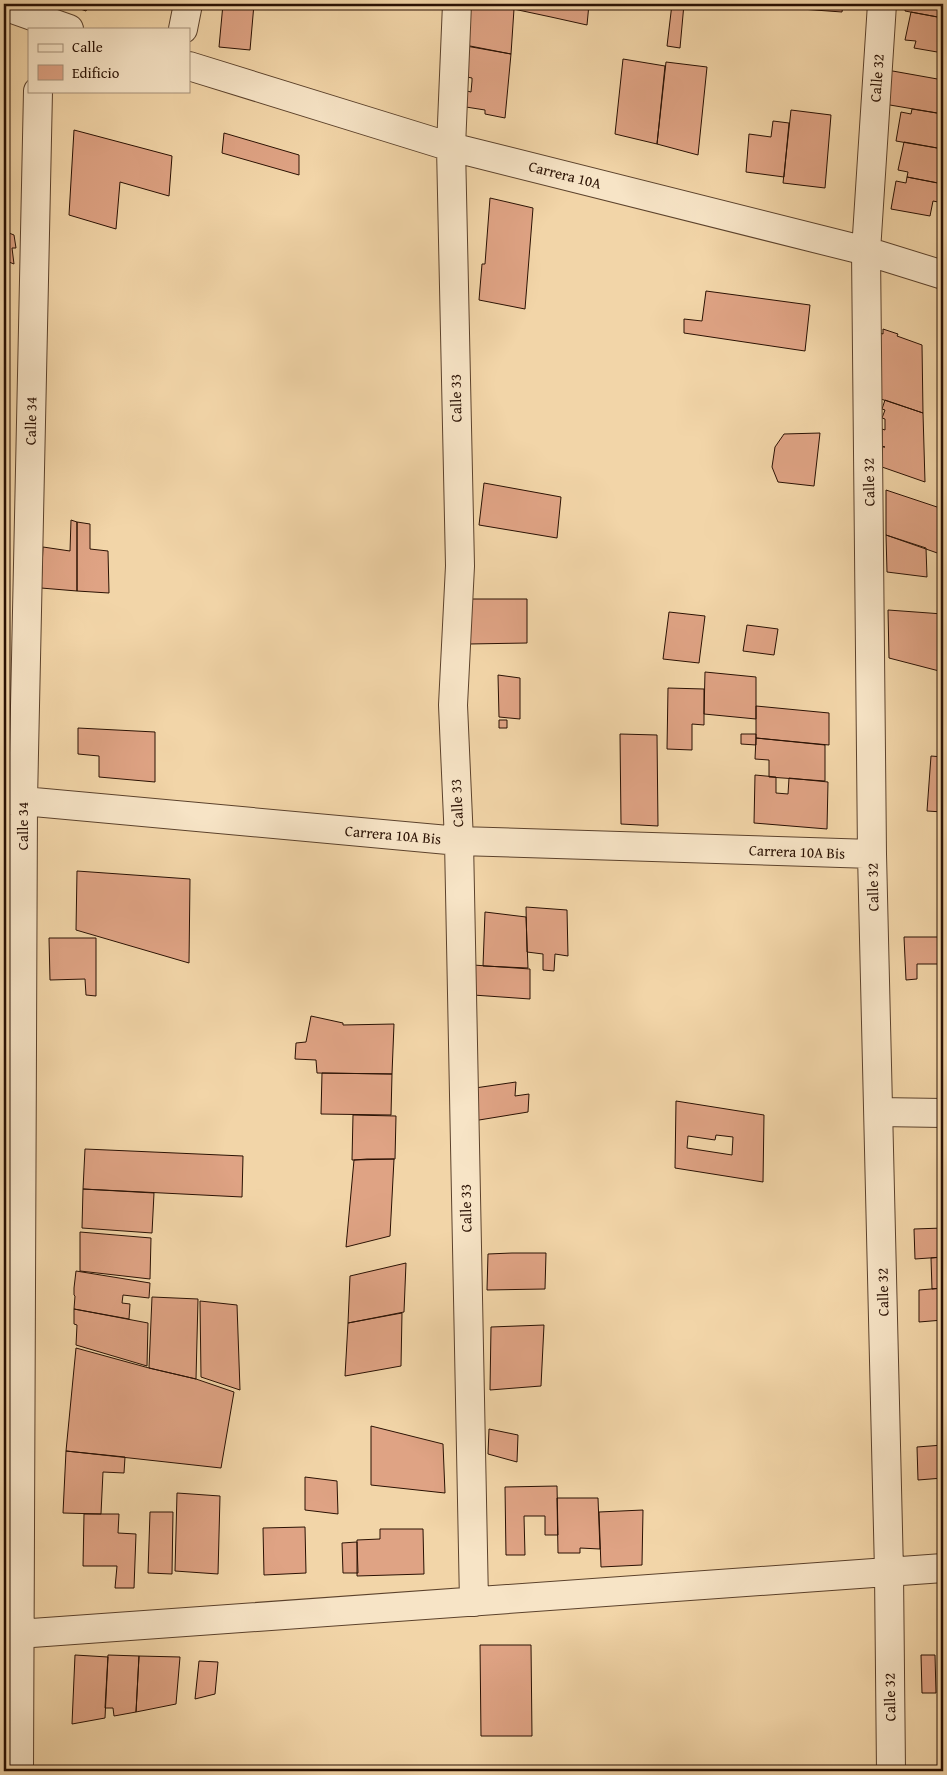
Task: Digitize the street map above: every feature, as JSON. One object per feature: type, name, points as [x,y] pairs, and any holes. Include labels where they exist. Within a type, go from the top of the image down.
[{"type":"street","points":[[183,28],[188,4]]},
{"type":"street","name":"Calle 33","points":[[457,4],[451,147],[460,566],[453,705],[459,842],[474,1602]]},
{"type":"street","name":"Calle 32","points":[[882,4],[866,251],[872,854],[889,1572],[891,1771]]},
{"type":"street","points":[[4,6],[39,24],[63,28]]},
{"type":"street","name":"Carrera 10A","points":[[190,66],[451,147],[866,251],[943,275]]},
{"type":"street","name":"Calle 34","points":[[19,1771],[12,1634],[14,800],[38,92]]},
{"type":"street","name":"Carrera 10A Bis","points":[[14,800],[459,842],[872,854]]},
{"type":"street","points":[[879,1112],[943,1113]]},
{"type":"street","points":[[12,1634],[943,1568]]},
{"type":"building","points":[[67,4],[89,4],[86,11]]},
{"type":"building","points":[[223,4],[254,4],[250,50],[219,47]]},
{"type":"building","points":[[467,4],[490,4],[514,9],[511,54],[466,46]]},
{"type":"building","points":[[490,4],[589,4],[587,25],[551,17]]},
{"type":"building","points":[[672,4],[684,4],[680,48],[667,46]]},
{"type":"building","points":[[802,4],[843,4],[842,12],[801,9]]},
{"type":"building","points":[[906,4],[943,4],[943,18],[905,11]]},
{"type":"building","points":[[911,12],[943,18],[943,53],[914,48],[916,41],[905,40]]},
{"type":"building","points":[[465,45],[511,54],[505,118],[485,114],[485,110],[466,107],[467,91],[471,92],[472,78],[467,77]]},
{"type":"building","points":[[623,59],[665,66],[657,144],[615,134]]},
{"type":"building","points":[[666,62],[707,67],[698,155],[657,144]]},
{"type":"building","points":[[887,70],[943,80],[943,114],[884,104]]},
{"type":"building","points":[[912,109],[943,114],[943,149],[896,141],[901,112],[911,114]]},
{"type":"building","points":[[791,110],[831,115],[825,188],[783,183]]},
{"type":"building","points":[[773,121],[789,123],[784,177],[746,172],[749,134],[771,137]]},
{"type":"building","points":[[74,130],[172,156],[169,196],[120,182],[116,229],[69,215]]},
{"type":"building","points":[[224,133],[299,155],[299,175],[222,153]]},
{"type":"building","points":[[904,142],[943,149],[943,184],[907,177],[908,172],[898,170]]},
{"type":"building","points":[[907,177],[943,184],[943,203],[933,201],[930,216],[891,209],[896,181],[906,183]]},
{"type":"building","points":[[490,198],[533,208],[525,309],[479,300],[482,264],[485,264]]},
{"type":"building","points":[[4,231],[14,235],[16,248],[12,248],[14,264],[4,260]]},
{"type":"building","points":[[706,291],[810,305],[805,351],[684,333],[684,319],[702,321]]},
{"type":"building","points":[[883,329],[922,345],[923,413],[881,399],[880,333],[883,334]]},
{"type":"building","points":[[885,400],[923,413],[925,482],[882,467],[882,447],[885,447],[882,446],[882,429],[885,430],[885,419],[882,418],[885,410],[882,409]]},
{"type":"building","points":[[820,433],[814,486],[778,482],[772,467],[775,447],[784,434]]},
{"type":"building","points":[[484,483],[561,497],[557,538],[479,525]]},
{"type":"building","points":[[886,490],[943,509],[943,555],[886,535]]},
{"type":"building","points":[[71,520],[77,522],[77,591],[41,588],[43,547],[70,551]]},
{"type":"building","points":[[77,522],[90,524],[90,549],[108,551],[109,593],[77,591]]},
{"type":"building","points":[[886,535],[926,548],[927,577],[887,572]]},
{"type":"building","points":[[468,599],[527,599],[527,643],[469,644]]},
{"type":"building","points":[[888,610],[943,614],[943,672],[889,658]]},
{"type":"building","points":[[669,612],[705,616],[699,663],[663,659]]},
{"type":"building","points":[[747,625],[778,629],[774,655],[743,651]]},
{"type":"building","points":[[705,672],[756,677],[756,719],[704,714]]},
{"type":"building","points":[[498,675],[520,678],[520,719],[499,717]]},
{"type":"building","points":[[668,688],[704,689],[704,725],[692,724],[692,750],[667,749]]},
{"type":"building","points":[[756,706],[829,713],[829,745],[756,738]]},
{"type":"building","points":[[499,720],[507,720],[507,728],[499,728]]},
{"type":"building","points":[[78,728],[155,732],[155,782],[99,777],[99,756],[78,754]]},
{"type":"building","points":[[620,734],[657,735],[658,826],[621,824]]},
{"type":"building","points":[[741,734],[756,734],[756,745],[741,744]]},
{"type":"building","points":[[756,738],[825,745],[825,781],[769,777],[769,760],[755,759]]},
{"type":"building","points":[[931,756],[943,757],[943,812],[927,811]]},
{"type":"building","points":[[755,775],[776,777],[776,793],[788,794],[789,778],[828,782],[827,829],[754,823]]},
{"type":"building","points":[[77,871],[190,879],[189,963],[76,930]]},
{"type":"building","points":[[526,907],[567,910],[568,956],[555,954],[554,971],[543,970],[543,954],[527,952]]},
{"type":"building","points":[[485,912],[526,917],[528,968],[483,966]]},
{"type":"building","points":[[904,937],[943,937],[943,964],[917,964],[917,979],[906,980]]},
{"type":"building","points":[[49,938],[96,938],[96,996],[86,995],[85,979],[50,980]]},
{"type":"building","points":[[473,965],[530,969],[530,999],[473,995]]},
{"type":"building","points":[[311,1016],[343,1023],[343,1025],[394,1024],[392,1074],[317,1073],[316,1060],[295,1059],[296,1043],[306,1042]]},
{"type":"building","points":[[322,1073],[392,1074],[391,1115],[321,1114]]},
{"type":"building","points":[[516,1082],[515,1096],[529,1094],[528,1112],[473,1121],[475,1088]]},
{"type":"building","points":[[676,1101],[764,1115],[763,1182],[675,1168]],"holes":[[[716,1135],[733,1137],[732,1155],[687,1148],[688,1136],[715,1140]]]},
{"type":"building","points":[[353,1115],[396,1116],[395,1159],[352,1160]]},
{"type":"building","points":[[85,1149],[243,1156],[242,1197],[83,1189]]},
{"type":"building","points":[[394,1159],[390,1236],[346,1247],[354,1160]]},
{"type":"building","points":[[83,1189],[154,1193],[152,1233],[82,1228]]},
{"type":"building","points":[[943,1228],[943,1257],[915,1259],[914,1229]]},
{"type":"building","points":[[80,1232],[151,1238],[150,1279],[80,1271]]},
{"type":"building","points":[[546,1253],[545,1289],[487,1290],[488,1254]]},
{"type":"building","points":[[943,1257],[943,1288],[932,1289],[931,1258]]},
{"type":"building","points":[[406,1263],[404,1312],[348,1323],[350,1276]]},
{"type":"building","points":[[76,1271],[150,1283],[149,1298],[123,1295],[122,1303],[130,1304],[129,1319],[74,1309]]},
{"type":"building","points":[[943,1288],[943,1320],[919,1322],[919,1290]]},
{"type":"building","points":[[152,1297],[198,1299],[196,1379],[149,1368]]},
{"type":"building","points":[[200,1301],[237,1305],[240,1390],[201,1377]]},
{"type":"building","points":[[74,1309],[148,1323],[147,1366],[76,1345],[77,1325],[74,1324]]},
{"type":"building","points":[[402,1313],[401,1366],[345,1376],[348,1323]]},
{"type":"building","points":[[544,1325],[541,1386],[490,1390],[491,1327]]},
{"type":"building","points":[[76,1348],[196,1379],[234,1392],[221,1468],[66,1451]]},
{"type":"building","points":[[4,1409],[10,1409],[10,1435],[4,1435]]},
{"type":"building","points":[[371,1426],[443,1444],[445,1493],[371,1485]]},
{"type":"building","points":[[489,1429],[518,1435],[517,1462],[488,1454]]},
{"type":"building","points":[[4,1435],[10,1435],[10,1504],[4,1503]]},
{"type":"building","points":[[943,1445],[943,1478],[918,1480],[917,1447]]},
{"type":"building","points":[[66,1451],[125,1457],[124,1473],[103,1472],[101,1514],[63,1513]]},
{"type":"building","points":[[305,1477],[337,1481],[338,1514],[305,1510]]},
{"type":"building","points":[[557,1486],[558,1535],[545,1535],[545,1516],[524,1516],[525,1555],[506,1555],[505,1487]]},
{"type":"building","points":[[177,1493],[220,1496],[218,1574],[175,1571]]},
{"type":"building","points":[[557,1498],[598,1498],[600,1549],[580,1548],[580,1553],[558,1553]]},
{"type":"building","points":[[643,1510],[642,1565],[601,1567],[599,1512]]},
{"type":"building","points":[[939,1511],[943,1511],[943,1537],[940,1537]]},
{"type":"building","points":[[150,1512],[173,1512],[172,1574],[148,1573]]},
{"type":"building","points":[[84,1514],[119,1514],[118,1533],[136,1534],[134,1588],[115,1588],[117,1566],[83,1566]]},
{"type":"building","points":[[305,1527],[306,1573],[264,1575],[263,1528]]},
{"type":"building","points":[[380,1529],[423,1529],[424,1574],[357,1576],[357,1540],[380,1539]]},
{"type":"building","points":[[357,1542],[358,1573],[343,1573],[342,1543]]},
{"type":"building","points":[[480,1645],[531,1645],[532,1736],[481,1736]]},
{"type":"building","points":[[75,1655],[108,1657],[105,1718],[72,1724]]},
{"type":"building","points":[[108,1655],[139,1656],[136,1712],[114,1716],[113,1708],[105,1708]]},
{"type":"building","points":[[921,1655],[935,1655],[936,1693],[922,1693]]},
{"type":"building","points":[[139,1656],[180,1657],[176,1704],[136,1712]]},
{"type":"building","points":[[199,1661],[218,1662],[215,1694],[195,1699]]}]
